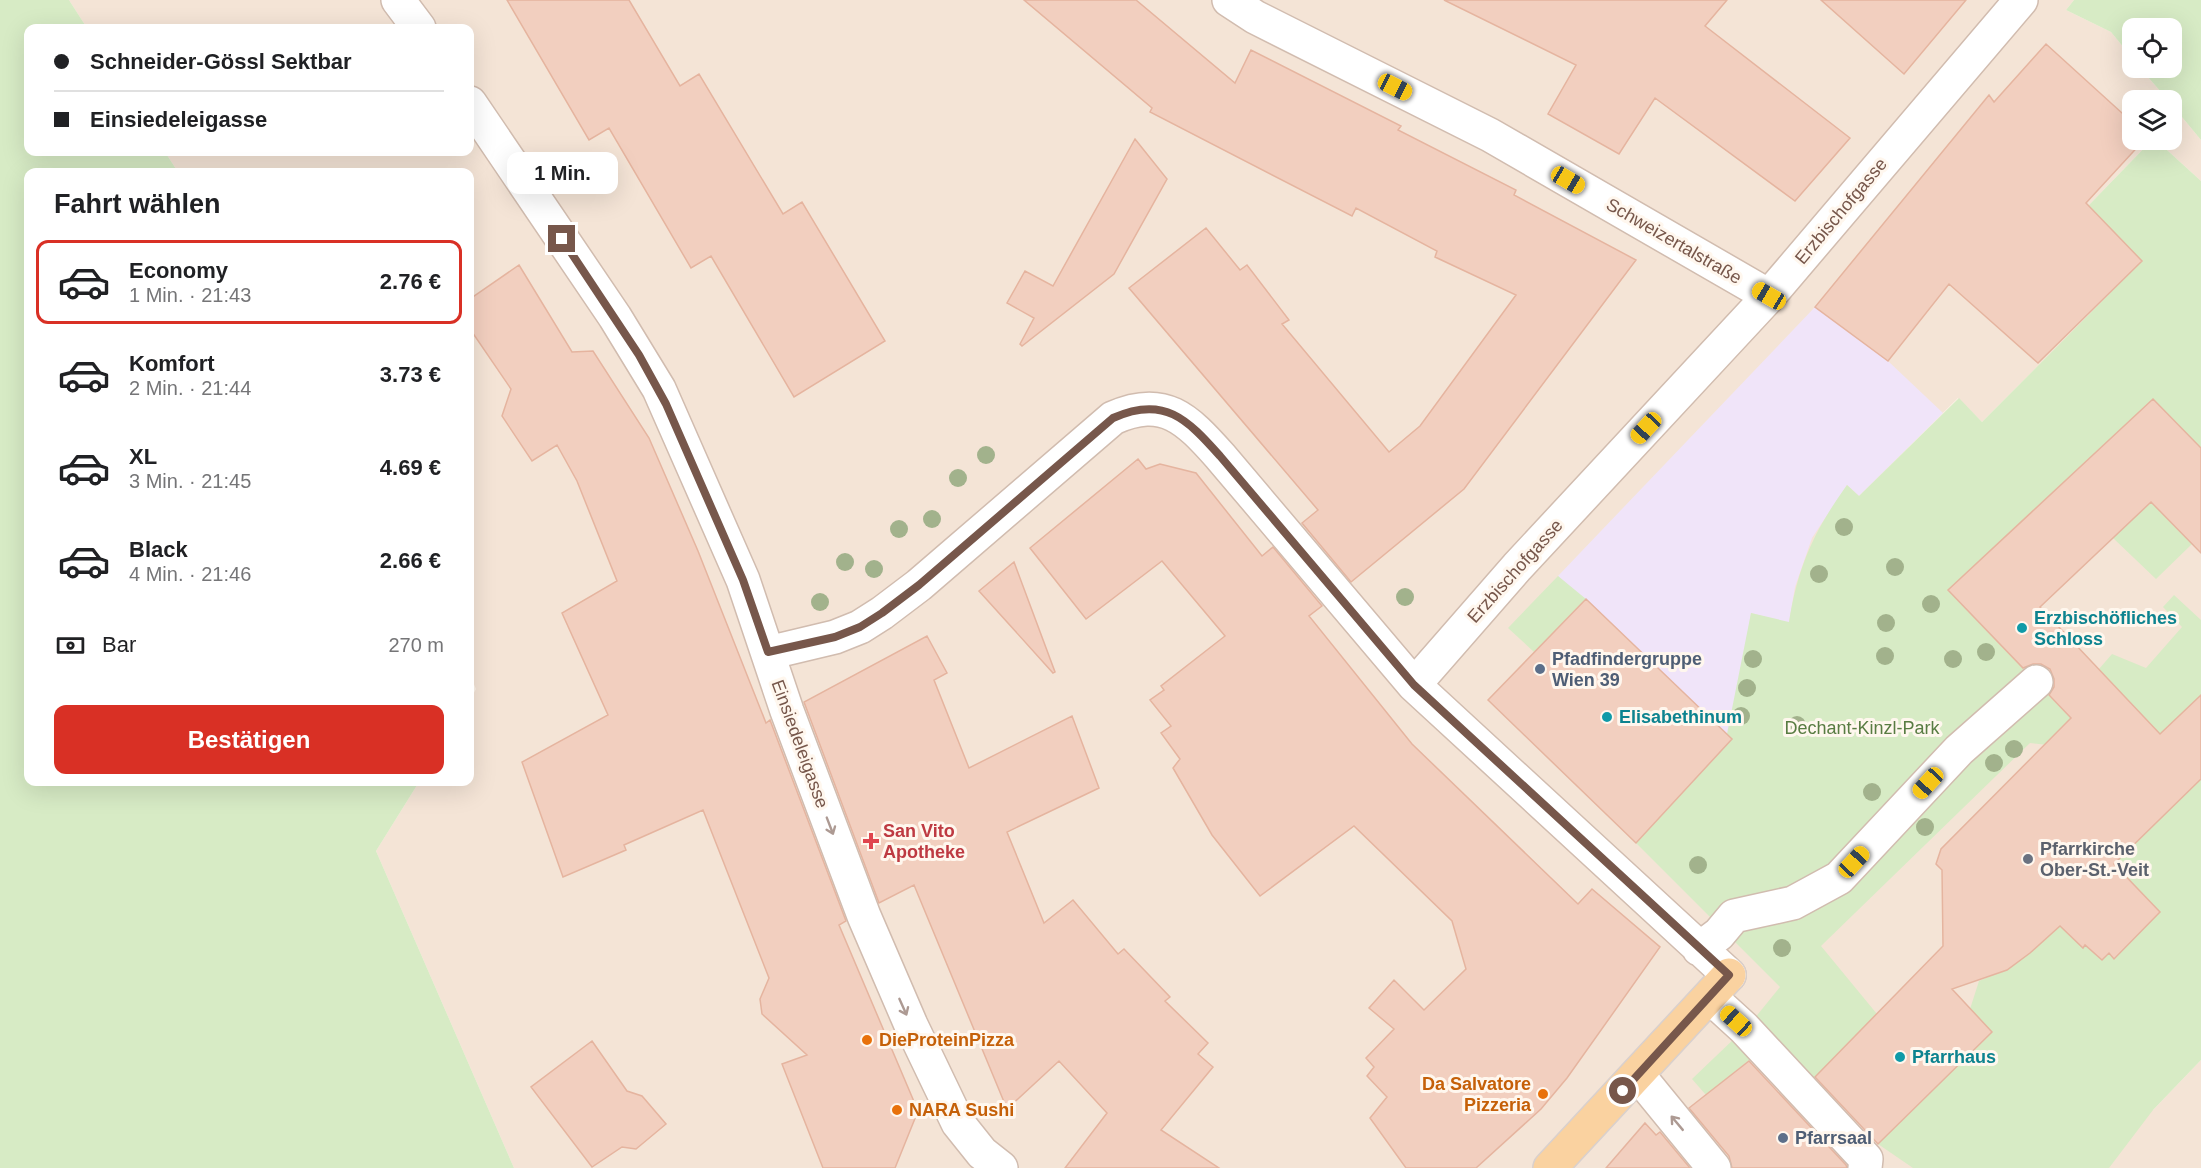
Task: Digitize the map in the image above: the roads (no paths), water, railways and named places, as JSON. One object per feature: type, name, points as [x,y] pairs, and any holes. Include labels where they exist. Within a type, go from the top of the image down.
[{"type":"main road","points":[[1550,1168],[1720,986]]},
{"type":"street","points":[[398,0],[416,24]]},
{"type":"street","name":"Schweizertalstraße","points":[[1229,0],[1255,17],[1490,135],[1769,296]]},
{"type":"street","name":"Erzbischofgasse","points":[[1414,685],[1517,567],[1769,296],[2021,0]]},
{"type":"street","name":"Einsiedeleigasse","points":[[474,109],[621,327],[659,389],[743,580],[787,711],[864,916],[911,1025],[958,1123],[982,1153],[1001,1168]]},
{"type":"street","points":[[768,652],[835,637],[860,627],[919,585],[1113,418],[1142,408],[1160,408],[1186,422],[1209,443],[1414,685],[1700,949],[1744,1028],[1866,1160],[1865,1168]]},
{"type":"street","points":[[1700,949],[1719,934],[1734,916],[1793,903],[1839,878],[1966,742],[2036,682]]},
{"type":"street","points":[[1638,1075],[1714,1168]]},
{"type":"place","name":"Erzbischöfliches Schloss","points":[[2022,628]]},
{"type":"place","name":"Pfadfindergruppe Wien 39","points":[[1540,669]]},
{"type":"place","name":"Elisabethinum","points":[[1607,717]]},
{"type":"place","name":"San Vito Apotheke","points":[[871,841]]},
{"type":"place","name":"Pfarrkirche Ober-St.-Veit","points":[[2028,859]]},
{"type":"place","name":"DieProteinPizza","points":[[867,1040]]},
{"type":"place","name":"Pfarrhaus","points":[[1900,1057]]},
{"type":"place","name":"Da Salvatore Pizzeria","points":[[1543,1094]]},
{"type":"place","name":"NARA Sushi","points":[[897,1110]]},
{"type":"place","name":"Pfarrsaal","points":[[1783,1138]]},
{"type":"park label","name":"Dechant-Kinzl-Park","points":[[1862,728]]}]
